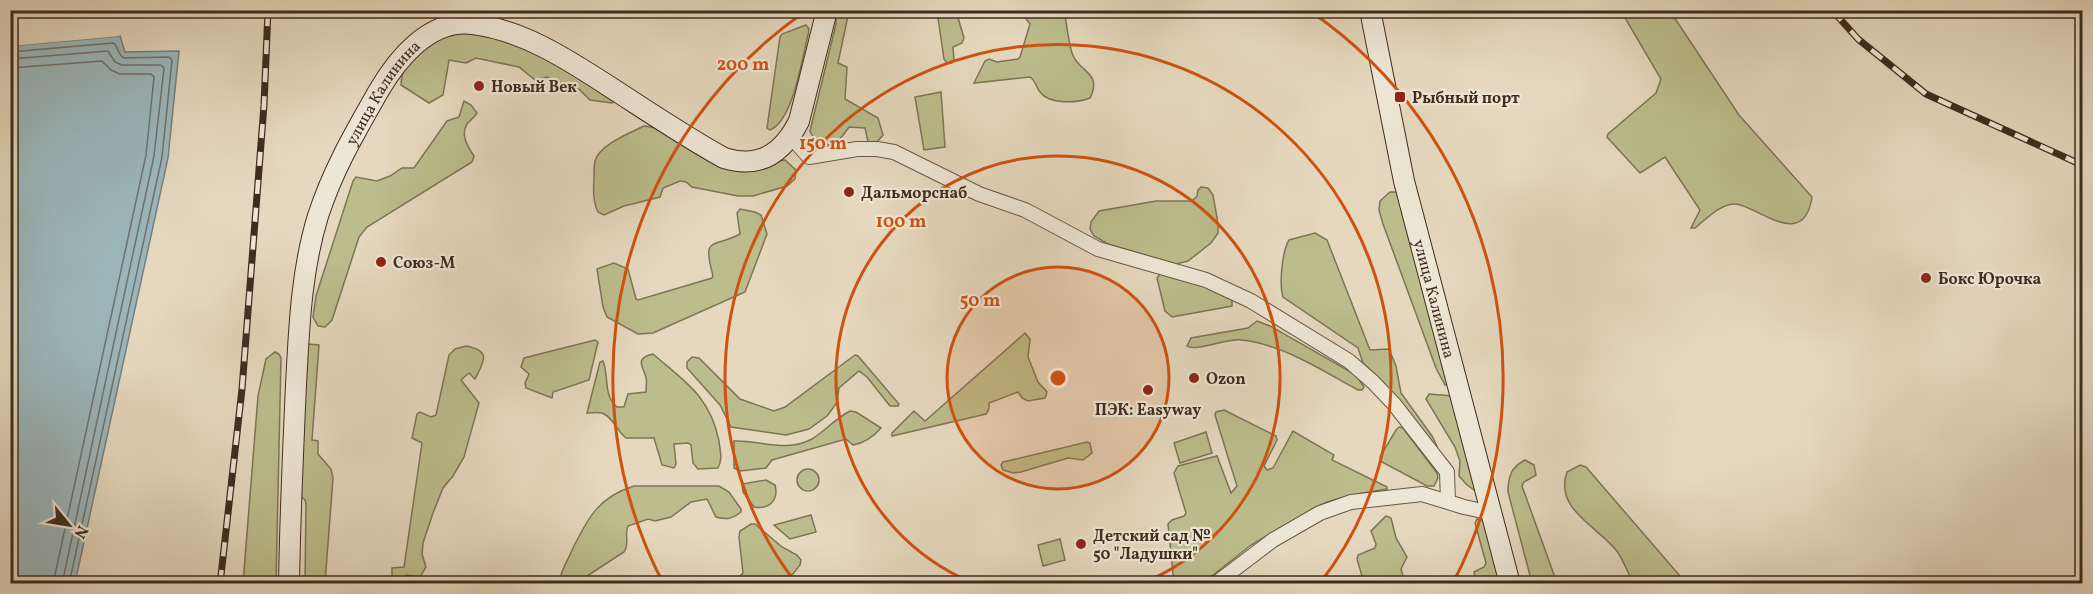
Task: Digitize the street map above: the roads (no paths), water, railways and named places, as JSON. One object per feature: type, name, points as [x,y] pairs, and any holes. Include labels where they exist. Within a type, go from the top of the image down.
[{"type":"main road","name":"улица Калинина","points":[[289,584],[290,507],[299,337],[302,297],[310,247],[318,217],[343,152],[383,83],[407,50],[431,34],[454,23],[472,23],[521,37],[582,69],[724,158],[738,162],[759,161],[775,152],[791,137],[802,110],[827,10]]},
{"type":"main road","name":"улица Калинина","points":[[1370,10],[1404,181],[1510,584]]},
{"type":"street","points":[[791,137],[809,157],[857,149],[894,152],[979,194],[1025,210],[1104,251],[1206,280],[1251,301],[1350,361],[1373,382],[1394,404],[1447,472],[1448,501]]},
{"type":"street","points":[[1215,584],[1273,540],[1330,508],[1372,498],[1422,494],[1492,513]]},
{"type":"water","points":[[120,36],[125,52],[179,51],[168,158],[75,583],[11,584],[11,46]]},
{"type":"railway","points":[[220,584],[242,389],[264,105],[268,10]]},
{"type":"railway","points":[[1832,10],[1858,39],[1926,94],[2082,165]]},
{"type":"place","name":"Новый Век","points":[[479,86]]},
{"type":"place","name":"Рыбный порт","points":[[1400,97]]},
{"type":"place","name":"Дальморснаб","points":[[849,192]]},
{"type":"place","name":"Союз-М","points":[[381,262]]},
{"type":"place","name":"Бокс Юрочка","points":[[1926,278]]},
{"type":"place","name":"Ozon","points":[[1194,378]]},
{"type":"place","name":"ПЭК: Easyway","points":[[1148,390]]},
{"type":"place","name":"Детский сад № 50 \"Ладушки\"","points":[[1081,544]]}]
